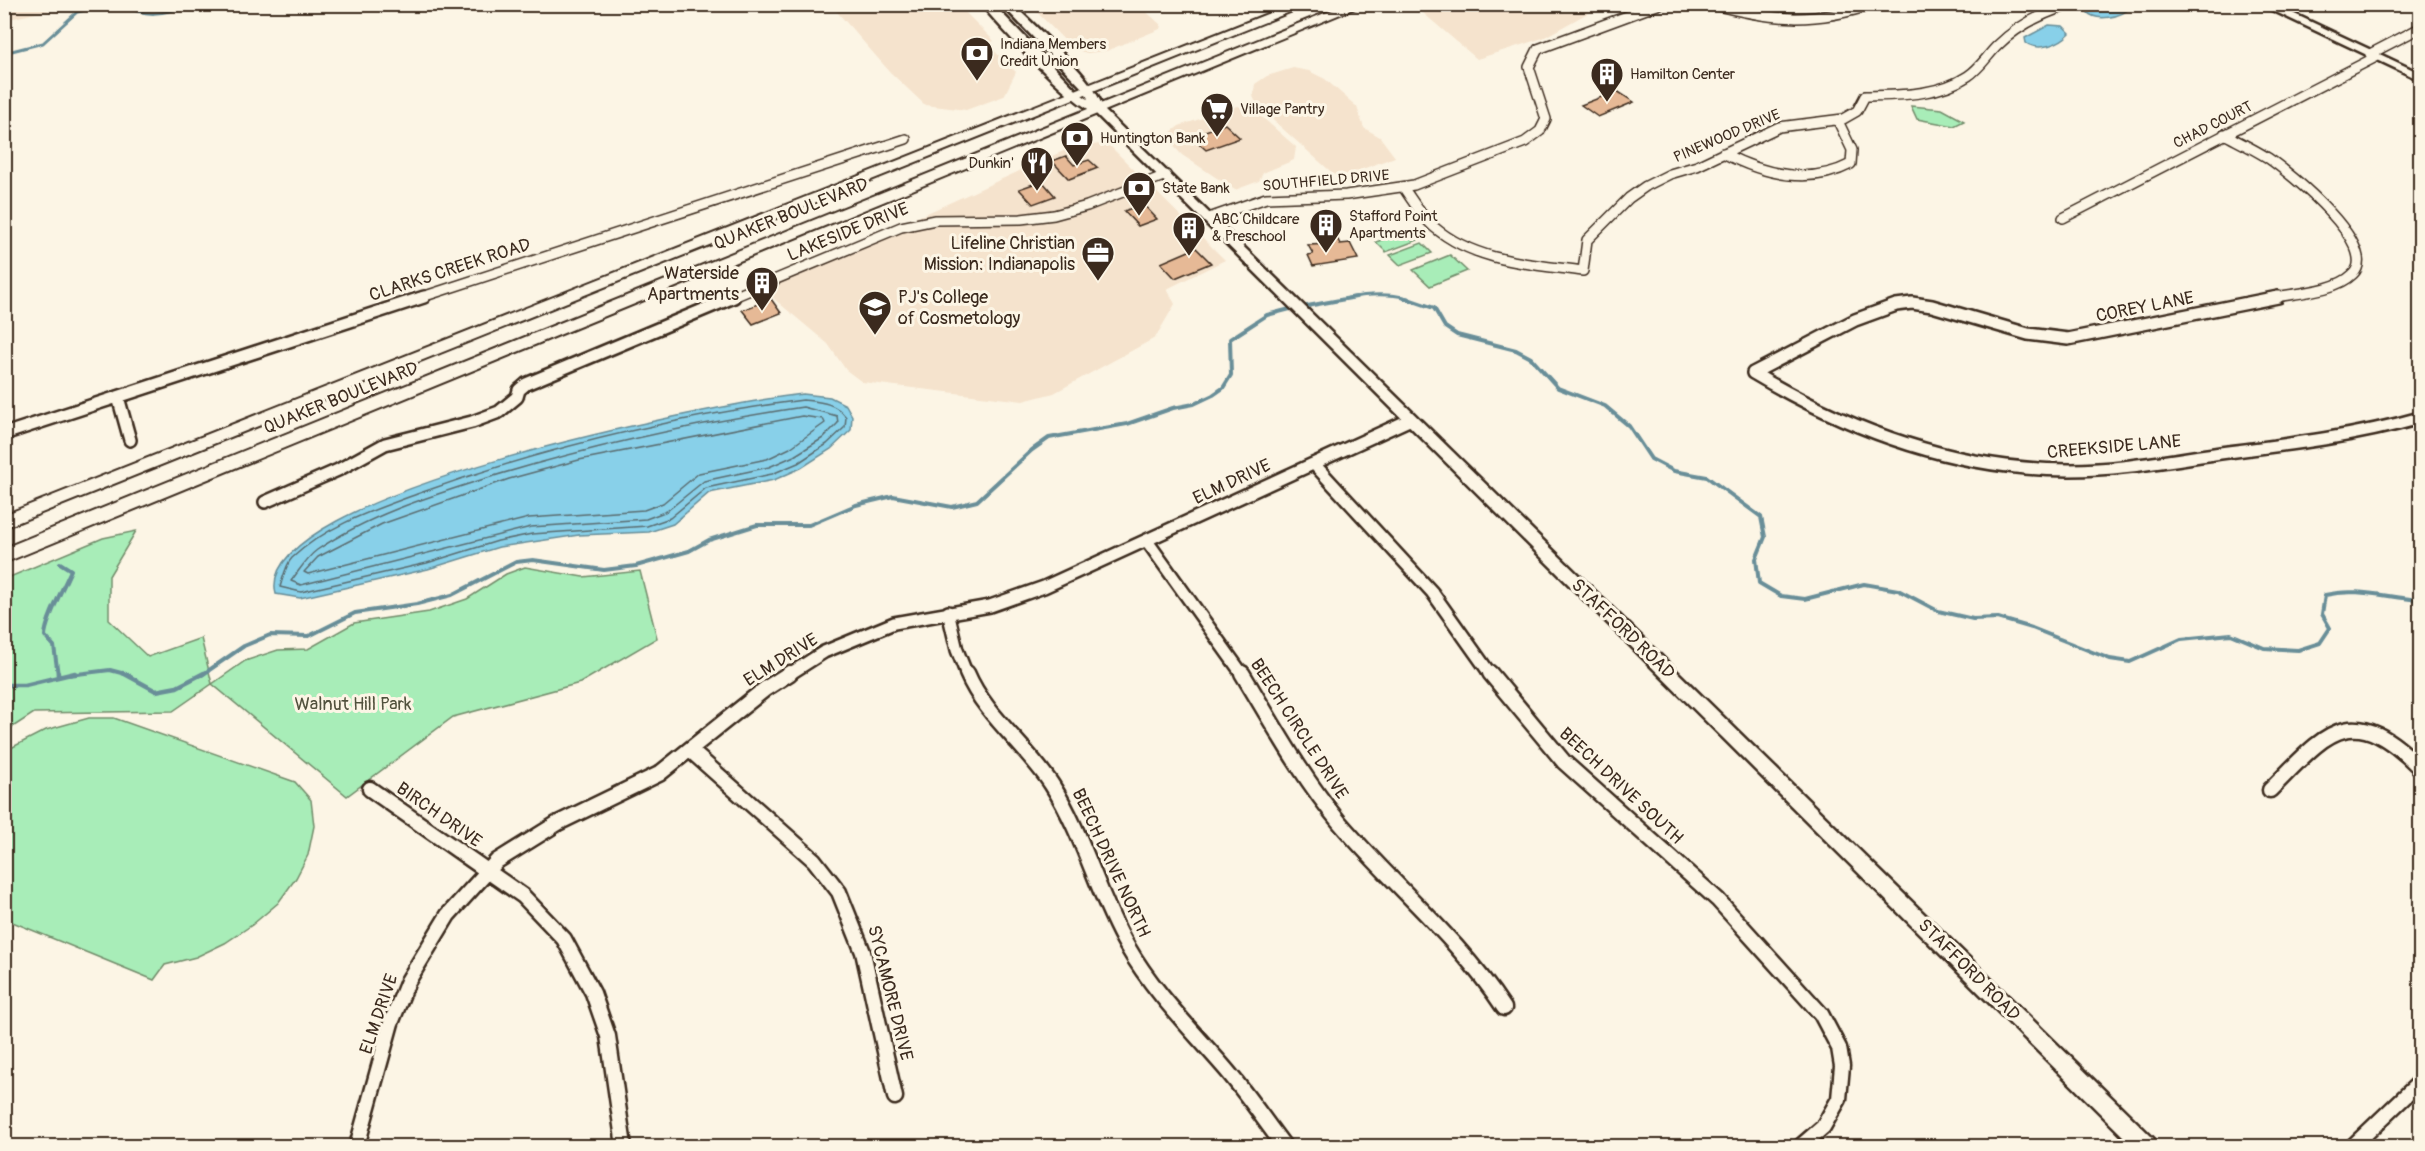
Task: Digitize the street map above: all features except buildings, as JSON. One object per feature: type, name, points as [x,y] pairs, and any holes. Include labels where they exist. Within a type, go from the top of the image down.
[{"type":"main road","name":"STAFFORD ROAD","points":[[986,4],[1075,96],[1099,111]]},
{"type":"main road","name":"STAFFORD ROAD","points":[[1005,4],[1090,90],[1099,111]]},
{"type":"main road","name":"QUAKER BOULEVARD","points":[[4,522],[1304,4]]},
{"type":"main road","name":"QUAKER BOULEVARD","points":[[4,556],[1359,4]]},
{"type":"street","name":"SOUTHFIELD DRIVE","points":[[1209,218],[1266,198],[1346,195],[1403,187],[1426,181],[1534,136],[1546,119],[1528,68],[1539,49],[1660,4]]},
{"type":"street","points":[[1711,4],[1781,20],[1813,21],[1839,17],[1875,4]]},
{"type":"street","points":[[1723,153],[1745,166],[1769,172],[1827,175],[1839,172],[1851,164],[1852,150],[1838,121],[1857,111],[1865,96],[1922,93],[1962,80],[1978,68],[2015,30],[2048,13],[2073,4]]},
{"type":"street","points":[[2264,4],[2421,77]]},
{"type":"street","name":"CHAD COURT","points":[[2063,218],[2373,56],[2421,28]]},
{"type":"street","name":"STAFFORD ROAD","points":[[1099,111],[1166,175],[1409,420],[1788,790],[2147,1146]]},
{"type":"street","name":"PINEWOOD DRIVE","points":[[1403,187],[1433,226],[1464,246],[1497,257],[1583,271],[1587,240],[1629,198],[1670,174],[1696,166],[1779,127],[1838,121]]},
{"type":"street","name":"COREY LANE","points":[[1753,373],[1875,310],[1897,304],[1938,308],[2040,338],[2068,339],[2333,285],[2351,275],[2360,261],[2360,255],[2345,229],[2286,171],[2224,134]]},
{"type":"street","name":"CLARKS CREEK ROAD","points":[[4,434],[906,139]]},
{"type":"street","name":"LAKESIDE DRIVE","points":[[265,502],[338,470],[385,444],[472,422],[499,412],[517,397],[519,390],[526,384],[901,227],[939,217],[1039,218],[1063,212],[1166,175]]},
{"type":"street","name":"CREEKSIDE LANE","points":[[1753,373],[1824,415],[1877,436],[1954,457],[2026,469],[2097,468],[2173,459],[2348,436],[2385,429],[2421,418]]},
{"type":"street","points":[[118,397],[130,440]]},
{"type":"street","name":"ELM DRIVE","points":[[357,1146],[392,1023],[408,981],[448,915],[487,871],[513,849],[558,823],[636,787],[690,750],[765,689],[824,652],[894,623],[1012,599],[1147,541],[1409,420]]},
{"type":"street","name":"BEECH DRIVE SOUTH","points":[[1314,464],[1432,592],[1495,680],[1564,762],[1718,900],[1821,1014],[1839,1048],[1842,1066],[1839,1099],[1823,1127],[1801,1146]]},
{"type":"street","name":"BEECH CIRCLE DRIVE","points":[[1147,541],[1217,635],[1318,797],[1389,878],[1458,947],[1486,979],[1504,1008]]},
{"type":"street","name":"BEECH DRIVE NORTH","points":[[948,612],[957,650],[975,693],[1024,748],[1052,785],[1079,833],[1107,907],[1132,955],[1161,997],[1224,1068],[1284,1146]]},
{"type":"street","points":[[2270,790],[2322,738],[2343,730],[2356,730],[2387,740],[2421,768]]},
{"type":"street","name":"SYCAMORE DRIVE","points":[[690,750],[814,860],[839,892],[863,952],[895,1097]]},
{"type":"street","name":"BIRCH DRIVE","points":[[370,789],[487,871],[542,914],[564,939],[581,966],[608,1036],[624,1146]]},
{"type":"street","points":[[2353,1146],[2421,1082]]},
{"type":"shaded area","points":[[5,4],[72,4],[72,5],[5,20]]},
{"type":"shaded area","points":[[1424,4],[1602,5],[1543,38],[1477,59],[1416,7]]},
{"type":"shaded area","points":[[831,5],[958,5],[994,41],[987,44],[1016,72],[1004,96],[966,110],[925,105],[890,72]]},
{"type":"shaded area","points":[[1030,5],[1139,5],[1161,25],[1160,29],[1106,51],[1087,53],[1073,49]]},
{"type":"shaded area","points":[[1293,68],[1309,71],[1325,79],[1357,107],[1364,128],[1380,137],[1395,157],[1338,178],[1257,106],[1253,96],[1255,84],[1267,76]]},
{"type":"shaded area","points":[[1238,106],[1254,110],[1296,147],[1294,160],[1263,173],[1259,181],[1235,190],[1182,155],[1165,137],[1179,126]]},
{"type":"shaded area","points":[[1107,143],[1225,260],[1167,289],[1175,304],[1155,338],[1054,393],[1023,401],[862,382],[846,370],[828,344],[755,283],[925,214],[1070,148]]},
{"type":"green space","points":[[1911,106],[1942,109],[1964,121],[1954,126],[1917,119]]},
{"type":"green space","points":[[1408,230],[1418,240],[1386,252],[1376,242]]},
{"type":"green space","points":[[1422,243],[1432,253],[1400,265],[1390,255]]},
{"type":"green space","points":[[1450,255],[1467,271],[1430,286],[1413,270]]},
{"type":"green space","points":[[136,531],[109,576],[109,620],[148,657],[201,638],[212,684],[173,711],[34,713],[5,732],[5,579],[103,538]]},
{"type":"green space","name":"Walnut Hill Park","points":[[525,567],[583,577],[640,571],[657,638],[580,683],[453,717],[347,796],[212,684],[245,661],[278,650],[308,649],[354,623],[429,612],[467,599],[506,574]]},
{"type":"green space","points":[[89,718],[114,718],[295,782],[311,800],[314,826],[308,855],[296,878],[278,903],[252,925],[225,943],[196,957],[165,965],[154,980],[5,919],[5,751],[46,730]]},
{"type":"water","points":[[2111,4],[2131,7],[2122,14],[2102,18],[2090,15],[2086,11]]},
{"type":"water","points":[[2049,25],[2063,26],[2070,33],[2049,46],[2037,47],[2026,43],[2025,38]]},
{"type":"water","points":[[803,394],[830,397],[846,405],[852,416],[851,430],[831,449],[801,468],[774,480],[709,493],[673,524],[649,532],[579,535],[499,547],[428,569],[300,598],[276,594],[288,557],[336,521],[411,488],[501,459],[596,434],[685,414]]},
{"type":"waterway","points":[[4,53],[43,43],[77,12],[111,4]]},
{"type":"waterway","points":[[118,4],[146,13],[162,13],[190,4]]},
{"type":"waterway","points":[[1348,298],[1378,295],[1408,298]]},
{"type":"waterway","points":[[1302,307],[1356,297]]},
{"type":"waterway","points":[[1402,297],[1434,308],[1445,327],[1457,335],[1516,350],[1531,358],[1558,388],[1605,406],[1629,426],[1651,459],[1674,471],[1707,477],[1761,517],[1765,537],[1756,559],[1759,583],[1781,596],[1805,599],[1864,584],[1898,590],[1938,611],[1973,619],[1998,618],[2032,628],[2110,659],[2130,662],[2181,639],[2231,634],[2264,648],[2298,650],[2320,643],[2330,628],[2322,614],[2325,595],[2349,592],[2420,600]]},
{"type":"waterway","points":[[202,675],[244,646],[270,635],[309,636],[355,613],[417,604],[452,595],[516,562],[533,560],[604,570],[636,566],[689,551],[709,540],[757,525],[809,525],[856,505],[893,496],[952,507],[977,501],[1032,450],[1049,438],[1127,424],[1173,408],[1194,404],[1213,395],[1223,388],[1231,375],[1230,339],[1267,315],[1294,308]]},
{"type":"waterway","points":[[58,675],[54,646],[45,636],[51,613],[71,570],[60,563]]},
{"type":"waterway","points":[[69,675],[110,670],[124,674]]},
{"type":"waterway","points":[[4,685],[25,685],[75,673]]},
{"type":"waterway","points":[[124,674],[156,691],[177,687],[204,673]]},
{"type":"waterway","points":[[124,674],[129,675]]},
{"type":"place","name":"Indiana Members Credit Union","points":[[977,82]]},
{"type":"place","name":"Hamilton Center","points":[[1607,103]]},
{"type":"place","name":"Village Pantry","points":[[1217,138]]},
{"type":"place","name":"Huntington Bank","points":[[1077,167]]},
{"type":"place","name":"Dunkin'","points":[[1037,192]]},
{"type":"place","name":"State Bank","points":[[1139,217]]},
{"type":"place","name":"Stafford Point Apartments","points":[[1326,254]]},
{"type":"place","name":"ABC Childcare & Preschool","points":[[1189,257]]},
{"type":"place","name":"Lifeline Christian Mission: Indianapolis","points":[[1098,282]]},
{"type":"place","name":"Waterside Apartments","points":[[762,312]]},
{"type":"place","name":"PJ's College of Cosmetology","points":[[875,336]]}]
